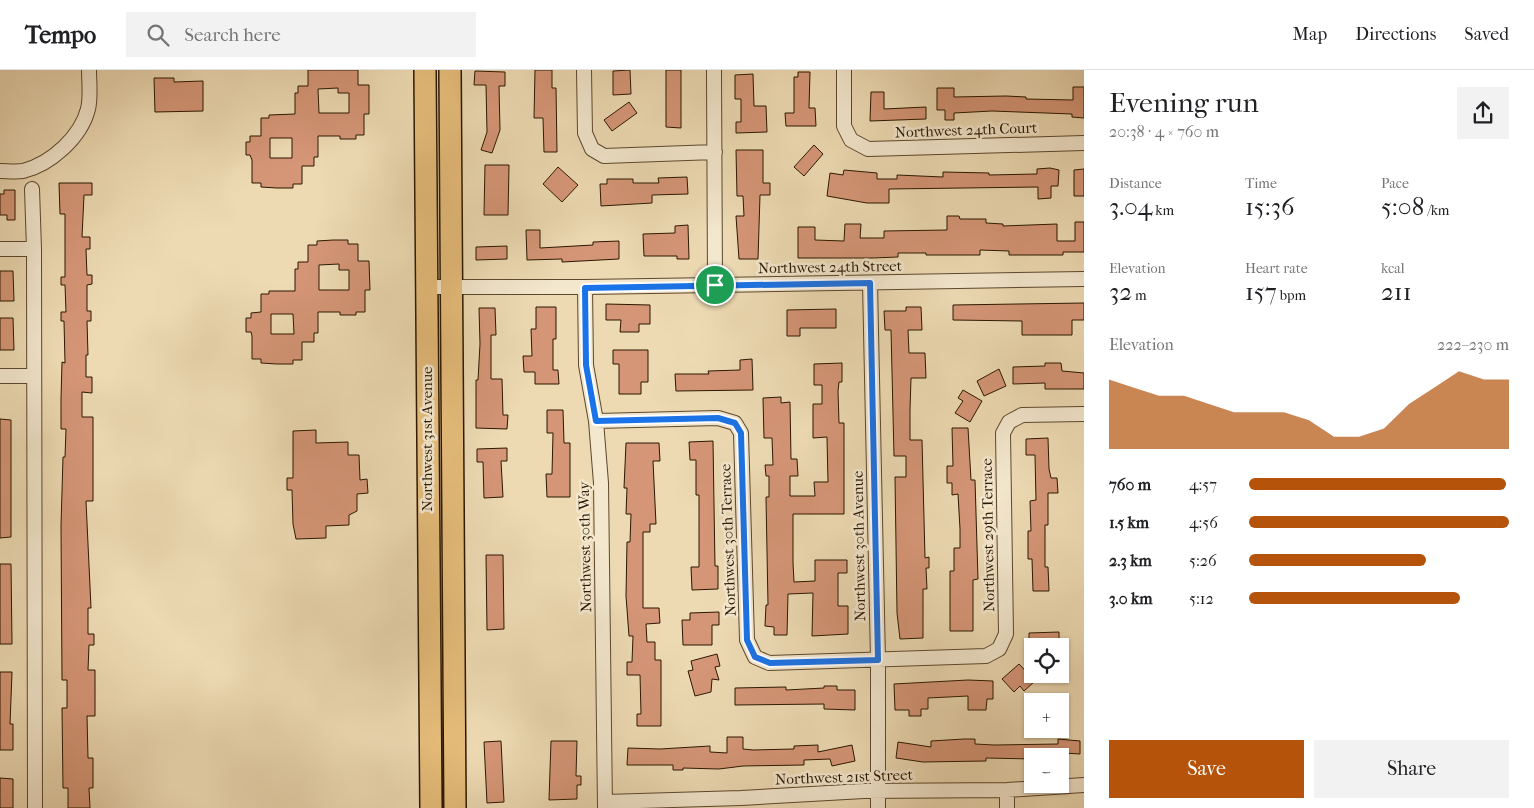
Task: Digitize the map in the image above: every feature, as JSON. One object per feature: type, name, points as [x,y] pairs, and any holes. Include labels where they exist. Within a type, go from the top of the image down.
[{"type":"main road","name":"Northwest 31st Avenue","points":[[425,70],[431,808]]},
{"type":"main road","name":"Northwest 31st Avenue","points":[[450,70],[455,808]]},
{"type":"street","points":[[0,171],[22,171],[45,163],[65,146],[84,122],[87,114],[89,106],[89,70]]},
{"type":"street","points":[[584,70],[585,133],[592,149],[604,156],[715,152]]},
{"type":"street","points":[[714,70],[715,285]]},
{"type":"street","name":"Northwest 24th Court","points":[[844,70],[844,126],[851,140],[868,149],[1084,143]]},
{"type":"street","points":[[32,189],[34,249],[35,808]]},
{"type":"street","points":[[0,249],[34,249]]},
{"type":"street","name":"Northwest 24th Street","points":[[426,288],[585,288],[1084,279]]},
{"type":"street","name":"Northwest 30th Avenue","points":[[870,283],[878,660],[878,808]]},
{"type":"street","name":"Northwest 30th Way","points":[[585,288],[586,365],[596,421],[601,483],[605,805]]},
{"type":"street","points":[[0,376],[33,376]]},
{"type":"street","name":"Northwest 29th Terrace","points":[[878,660],[986,656],[999,649],[1006,634],[1003,433],[1009,422],[1022,415],[1084,414]]},
{"type":"street","name":"Northwest 30th Terrace","points":[[596,421],[718,418],[735,423],[741,433],[747,640],[755,657],[770,663],[878,660]]},
{"type":"street","name":"Northwest 21st Street","points":[[605,805],[741,803],[877,791],[1006,790],[1084,784]]},
{"type":"street","points":[[1006,790],[1007,808]]},
{"type":"building","points":[[308,70],[358,70],[358,85],[369,85],[369,114],[364,114],[364,135],[356,135],[356,139],[340,139],[340,136],[318,136],[318,157],[314,157],[314,166],[302,166],[302,184],[293,184],[293,188],[261,187],[261,183],[252,183],[252,160],[250,155],[246,155],[246,142],[250,142],[250,136],[261,136],[261,118],[269,118],[269,115],[295,114],[295,93],[298,93],[298,86],[308,86]],"holes":[[[338,88],[338,93],[349,93],[349,113],[319,113],[318,89]],[[270,138],[292,138],[292,158],[270,158]]]},
{"type":"building","points":[[535,70],[552,70],[552,88],[556,88],[557,152],[544,152],[543,118],[534,118]]},
{"type":"building","points":[[630,70],[631,94],[613,95],[613,71]]},
{"type":"building","points":[[666,70],[681,70],[681,128],[666,127]]},
{"type":"building","points":[[475,71],[505,72],[505,86],[499,86],[500,130],[492,153],[481,150],[487,132],[486,85],[474,85]]},
{"type":"building","points":[[798,72],[810,72],[809,108],[815,108],[816,126],[786,126],[785,113],[794,113],[794,77],[798,77]]},
{"type":"building","points":[[753,74],[754,106],[766,106],[767,132],[736,133],[736,122],[741,122],[741,99],[735,99],[735,75]]},
{"type":"building","points":[[154,78],[174,78],[174,82],[203,81],[203,111],[155,112]]},
{"type":"building","points":[[1073,87],[1084,87],[1084,118],[1072,117],[1072,114],[992,111],[954,113],[954,120],[945,120],[945,110],[937,110],[937,88],[954,88],[954,97],[1006,96],[1026,97],[1026,99],[1073,100]]},
{"type":"building","points":[[871,92],[884,92],[884,109],[926,107],[926,119],[870,121]]},
{"type":"building","points":[[629,102],[637,113],[612,131],[604,120]]},
{"type":"building","points":[[814,145],[823,154],[804,176],[794,167]]},
{"type":"building","points":[[736,150],[763,150],[763,183],[770,183],[770,195],[760,195],[758,259],[739,259],[736,216],[744,216],[743,196],[737,196]]},
{"type":"building","points":[[485,165],[509,165],[508,215],[484,215]]},
{"type":"building","points":[[558,167],[578,185],[562,202],[543,184]]},
{"type":"building","points":[[1050,168],[1059,170],[1058,186],[1051,186],[1051,198],[1038,199],[1038,187],[889,189],[889,203],[867,203],[827,196],[830,173],[843,175],[844,170],[877,173],[877,179],[897,179],[897,175],[943,177],[943,172],[989,173],[989,175],[1037,174],[1037,169]]},
{"type":"building","points":[[1084,169],[1084,196],[1074,196],[1074,170]]},
{"type":"building","points":[[687,177],[688,194],[652,195],[652,203],[601,206],[600,184],[607,184],[607,179],[633,179],[633,183],[659,183],[658,178]]},
{"type":"building","points":[[59,183],[92,183],[92,195],[84,195],[82,237],[90,237],[90,249],[86,249],[87,275],[92,275],[92,284],[87,285],[87,311],[91,311],[91,321],[87,321],[88,355],[86,355],[86,377],[92,377],[92,393],[82,392],[82,417],[93,417],[93,501],[86,501],[91,608],[88,608],[88,634],[94,634],[94,645],[89,645],[88,670],[95,670],[95,716],[87,716],[88,758],[93,758],[93,788],[89,788],[90,808],[68,808],[68,788],[63,788],[62,708],[67,708],[67,680],[62,680],[61,526],[63,457],[65,457],[66,429],[61,429],[62,362],[65,363],[64,321],[61,321],[61,312],[66,312],[65,285],[61,285],[61,277],[65,277],[65,214],[60,214]]},
{"type":"building","points":[[4,190],[15,190],[15,220],[7,220],[7,215],[0,215],[0,194],[4,194]]},
{"type":"building","points":[[947,216],[959,216],[960,219],[986,219],[986,223],[1003,224],[1003,226],[1057,224],[1057,241],[1075,241],[1075,222],[1084,222],[1084,252],[1063,252],[1063,255],[1009,255],[1009,251],[980,250],[980,255],[898,253],[898,257],[798,258],[798,227],[815,227],[815,240],[844,241],[845,224],[861,224],[860,238],[884,238],[884,231],[947,230]]},
{"type":"building","points":[[688,225],[689,259],[677,259],[677,256],[644,256],[643,234],[675,233],[675,226]]},
{"type":"building","points":[[526,230],[540,230],[540,248],[593,245],[593,242],[619,241],[619,259],[562,262],[562,259],[527,260]]},
{"type":"building","points":[[348,240],[348,244],[358,244],[358,261],[369,261],[370,290],[365,290],[365,312],[356,312],[356,315],[340,315],[340,312],[318,312],[318,333],[314,333],[314,342],[302,342],[302,360],[293,360],[293,364],[261,363],[261,359],[252,359],[252,336],[251,332],[246,332],[246,318],[251,318],[251,313],[261,312],[261,294],[269,294],[269,291],[295,291],[295,269],[298,269],[298,262],[308,262],[308,245],[317,245],[317,241]],"holes":[[[339,264],[339,270],[349,270],[349,290],[319,290],[319,265]],[[271,314],[293,314],[294,334],[271,334]]]},
{"type":"building","points":[[507,246],[507,259],[476,260],[476,247]]},
{"type":"building","points":[[0,271],[13,271],[14,301],[0,301]]},
{"type":"building","points":[[1084,303],[1084,320],[1072,320],[1072,335],[1022,335],[1022,321],[953,320],[953,305]]},
{"type":"building","points":[[606,304],[650,305],[650,324],[639,324],[639,332],[620,332],[621,320],[606,320]]},
{"type":"building","points":[[536,307],[556,307],[556,339],[553,339],[553,370],[558,370],[559,384],[535,384],[535,372],[524,372],[523,356],[532,356],[531,329],[536,329]]},
{"type":"building","points":[[906,307],[921,307],[922,330],[908,330],[909,353],[925,353],[926,378],[911,378],[910,440],[922,440],[925,558],[929,557],[929,568],[926,568],[927,589],[923,589],[923,638],[900,639],[897,613],[895,477],[906,477],[906,456],[894,456],[891,330],[885,330],[884,311],[906,311]]},
{"type":"building","points":[[479,308],[495,308],[496,335],[491,335],[491,379],[502,379],[503,415],[508,415],[507,429],[476,428],[476,380],[478,380],[480,344]]},
{"type":"building","points":[[836,309],[836,328],[800,328],[800,336],[787,336],[787,310]]},
{"type":"building","points":[[0,318],[13,318],[14,350],[0,350]]},
{"type":"building","points":[[613,350],[648,350],[648,382],[641,382],[641,394],[619,394],[619,364],[613,364]]},
{"type":"building","points":[[752,359],[753,390],[676,391],[675,374],[709,374],[708,371],[740,370],[740,360]]},
{"type":"building","points":[[842,363],[842,382],[839,382],[838,391],[839,423],[844,423],[844,514],[793,514],[793,563],[794,582],[815,581],[815,560],[847,560],[847,573],[838,573],[838,606],[848,606],[848,634],[812,636],[813,593],[788,594],[787,635],[774,635],[774,627],[765,626],[766,605],[768,605],[766,497],[769,497],[769,476],[766,476],[765,465],[773,465],[772,438],[764,438],[763,398],[781,397],[781,403],[790,402],[791,459],[797,459],[798,476],[790,476],[790,496],[815,496],[814,482],[828,482],[827,437],[813,438],[813,404],[822,404],[822,385],[814,385],[814,364]]},
{"type":"building","points":[[1045,363],[1061,363],[1062,371],[1084,373],[1084,389],[1045,389],[1045,383],[1013,384],[1013,367],[1045,366]]},
{"type":"building","points":[[999,369],[1006,386],[984,396],[977,381]]},
{"type":"building","points":[[963,390],[982,401],[970,422],[955,413],[963,401],[958,398]]},
{"type":"building","points":[[547,410],[563,410],[564,443],[570,443],[570,497],[547,497],[546,474],[552,474],[553,433],[547,433]]},
{"type":"building","points":[[0,419],[11,420],[11,537],[0,538]]},
{"type":"building","points":[[952,428],[968,428],[971,480],[975,480],[978,579],[973,580],[973,631],[950,631],[950,571],[954,571],[954,548],[960,548],[958,494],[952,495],[952,483],[947,483],[947,466],[953,466]]},
{"type":"building","points":[[316,430],[316,443],[348,442],[348,455],[359,455],[360,480],[367,479],[368,493],[357,494],[357,511],[349,515],[349,525],[326,526],[326,538],[296,539],[293,524],[292,490],[287,490],[287,478],[293,478],[293,431]]},
{"type":"building","points":[[1048,438],[1049,469],[1051,478],[1057,478],[1058,493],[1048,493],[1048,525],[1045,525],[1045,567],[1048,567],[1049,591],[1033,591],[1032,559],[1028,559],[1028,531],[1031,531],[1030,501],[1036,500],[1035,455],[1026,455],[1026,439]]},
{"type":"building","points":[[713,441],[715,566],[718,566],[718,589],[692,590],[691,567],[699,567],[699,495],[696,495],[696,460],[690,460],[689,442]]},
{"type":"building","points":[[626,443],[659,443],[660,461],[653,461],[656,524],[650,524],[650,532],[643,532],[643,608],[659,608],[660,623],[646,624],[647,642],[655,642],[655,660],[661,660],[661,726],[637,726],[637,714],[641,714],[640,675],[627,675],[627,662],[632,662],[633,636],[629,636],[626,596],[627,542],[630,542],[631,514],[626,514],[627,488],[624,488]]},
{"type":"building","points":[[507,448],[507,461],[501,461],[503,497],[484,498],[483,462],[477,462],[477,449]]},
{"type":"building","points":[[486,555],[503,555],[504,629],[487,630]]},
{"type":"building","points":[[0,564],[11,564],[12,644],[0,644]]},
{"type":"building","points":[[719,612],[719,625],[712,625],[712,645],[683,645],[682,620],[690,620],[690,613]]},
{"type":"building","points":[[1059,632],[1059,638],[1029,638],[1029,633]]},
{"type":"building","points":[[717,654],[720,666],[715,667],[719,680],[712,679],[711,692],[695,696],[688,671],[693,670],[691,661]]},
{"type":"building","points":[[1019,664],[1024,669],[1024,683],[1033,683],[1024,691],[1020,686],[1014,692],[1002,679]]},
{"type":"building","points":[[0,672],[12,672],[10,724],[13,724],[13,750],[0,750]]},
{"type":"building","points":[[968,680],[993,681],[993,699],[987,699],[986,710],[968,710],[968,696],[928,698],[928,709],[921,709],[921,716],[909,716],[909,710],[895,710],[894,684]]},
{"type":"building","points":[[824,686],[837,686],[837,690],[855,690],[855,710],[824,709],[824,704],[735,705],[735,688],[786,687],[786,690],[824,688]]},
{"type":"building","points":[[727,737],[743,737],[743,749],[753,750],[794,749],[794,746],[818,745],[818,752],[852,745],[855,761],[832,766],[830,759],[804,760],[804,765],[743,766],[719,769],[683,768],[683,770],[673,770],[673,765],[627,765],[628,748],[660,749],[710,746],[710,752],[727,753]]},
{"type":"building","points":[[975,739],[975,744],[1058,744],[1058,739],[1080,741],[1080,754],[1069,753],[1069,748],[1024,748],[1024,759],[986,758],[986,761],[923,762],[896,758],[898,742],[931,747],[931,741]]},
{"type":"building","points":[[501,741],[504,802],[487,803],[484,742]]},
{"type":"building","points":[[551,741],[577,741],[576,776],[581,776],[581,785],[577,785],[577,799],[549,800]]},
{"type":"building","points":[[0,778],[13,779],[13,808],[0,808]]},
{"type":"route","points":[[870,283],[878,660],[770,663],[755,657],[747,640],[741,433],[735,423],[718,418],[596,421],[589,391],[586,365],[585,288],[715,285],[870,283]]}]
